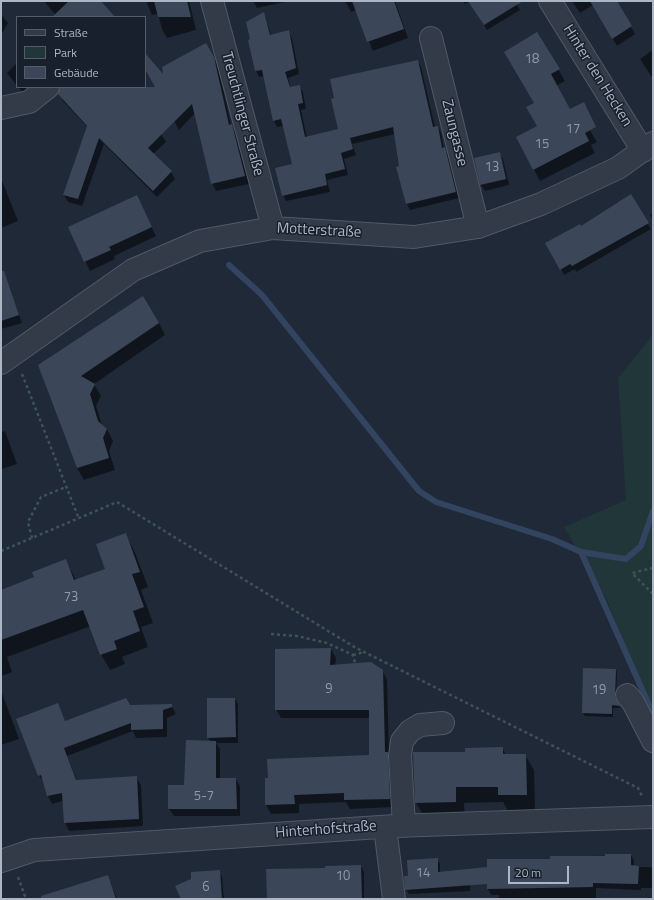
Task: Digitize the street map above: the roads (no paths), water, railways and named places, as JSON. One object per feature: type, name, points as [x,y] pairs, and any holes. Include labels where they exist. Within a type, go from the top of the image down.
[{"type":"street","name":"Treuchtlinger Straße","points":[[212,1],[273,228]]},
{"type":"street","name":"Hinter den Hecken","points":[[550,1],[648,147]]},
{"type":"street","name":"Zaungasse","points":[[431,38],[478,227]]},
{"type":"street","points":[[1,108],[28,102],[47,88]]},
{"type":"street","name":"Motterstraße","points":[[8,359],[133,270],[200,242],[273,228],[414,237],[478,227],[541,204],[618,168],[648,147]]},
{"type":"street","points":[[627,694],[653,741]]},
{"type":"street","points":[[394,899],[395,826],[402,741],[410,731],[420,725],[444,723]]},
{"type":"street","name":"Hinterhofstraße","points":[[1,861],[21,853],[34,850],[395,826],[653,817]]},
{"type":"waterway","points":[[229,265],[262,295],[419,491],[436,502],[552,539],[581,552],[626,559],[641,546],[653,511]]},
{"type":"waterway","points":[[581,552],[653,714]]}]
